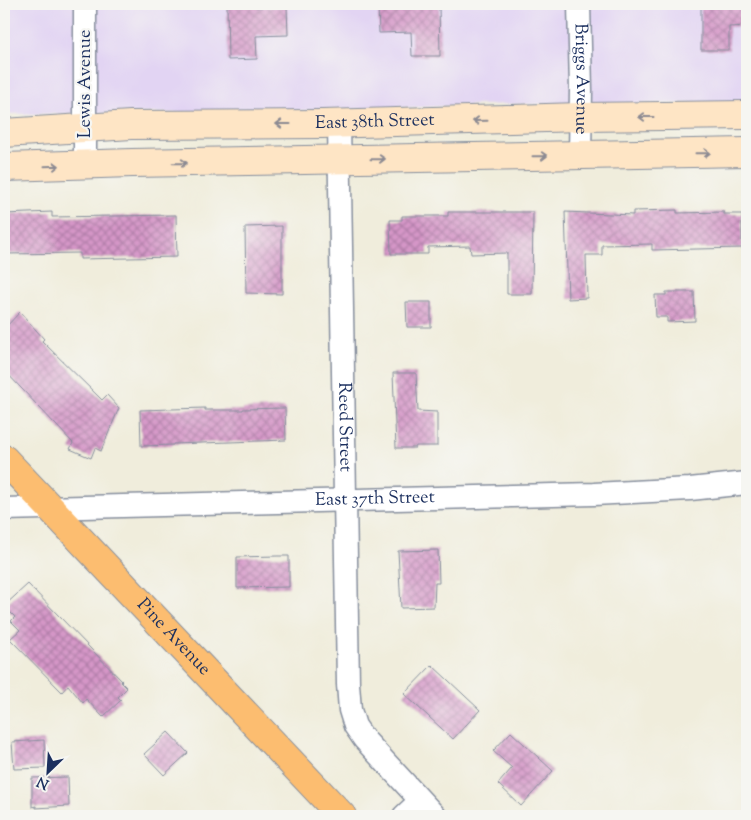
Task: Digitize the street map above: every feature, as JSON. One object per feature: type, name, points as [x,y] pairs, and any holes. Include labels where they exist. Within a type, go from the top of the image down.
[{"type":"main road","name":"East 38th Street","points":[[4,132],[174,124],[747,116]]},
{"type":"main road","name":"East 38th Street","points":[[4,167],[747,152]]},
{"type":"main road","name":"Pine Avenue","points":[[4,459],[342,816]]},
{"type":"street","name":"Lewis Avenue","points":[[85,4],[86,165]]},
{"type":"street","name":"Briggs Avenue","points":[[579,4],[580,155]]},
{"type":"street","name":"Reed Street","points":[[339,123],[348,684],[350,710],[355,726],[364,739],[427,808],[404,816]]},
{"type":"street","name":"East 37th Street","points":[[4,509],[656,491],[747,483]]},
{"type":"shaded area","points":[[4,4],[747,4],[747,103],[512,104],[177,113],[4,114]]},
{"type":"building","points":[[227,4],[256,4],[256,7],[287,7],[288,35],[256,36],[257,59],[228,60]]},
{"type":"building","points":[[439,4],[440,56],[412,56],[411,32],[379,33],[378,5]]},
{"type":"building","points":[[701,4],[747,4],[747,26],[729,27],[729,50],[701,50]]},
{"type":"building","points":[[677,210],[677,213],[724,212],[724,214],[742,214],[742,248],[652,250],[652,244],[602,245],[602,255],[586,255],[587,298],[568,299],[565,212],[633,215],[633,211]]},
{"type":"building","points":[[52,212],[52,217],[176,215],[177,257],[80,259],[80,253],[4,254],[4,214]]},
{"type":"building","points":[[448,212],[533,212],[532,294],[507,294],[507,253],[471,254],[470,246],[428,247],[428,254],[391,254],[390,220],[402,220],[402,216],[448,216]]},
{"type":"building","points":[[282,226],[282,294],[246,293],[245,227]]},
{"type":"building","points":[[666,292],[694,292],[695,321],[667,322],[667,317],[656,317],[655,295],[666,295]]},
{"type":"building","points":[[406,302],[431,302],[431,327],[407,327]]},
{"type":"building","points":[[20,312],[44,339],[42,341],[102,400],[107,395],[119,408],[101,451],[95,448],[91,458],[70,449],[73,443],[4,370],[4,329]]},
{"type":"building","points":[[393,373],[416,373],[418,411],[437,412],[437,446],[396,448]]},
{"type":"building","points":[[205,408],[205,410],[243,410],[285,408],[286,440],[141,446],[140,410]]},
{"type":"building","points":[[438,550],[439,583],[435,583],[434,607],[401,608],[398,551]]},
{"type":"building","points":[[289,556],[289,587],[237,588],[237,557]]},
{"type":"building","points":[[28,584],[127,688],[118,697],[121,700],[103,717],[86,699],[83,703],[68,685],[62,692],[10,639],[20,630],[11,621],[15,617],[4,606]]},
{"type":"building","points":[[432,665],[480,710],[453,739],[404,694]]},
{"type":"building","points":[[168,732],[188,753],[164,775],[144,754]]},
{"type":"building","points":[[511,732],[553,771],[521,806],[498,784],[512,768],[493,751]]},
{"type":"building","points":[[44,740],[45,768],[14,769],[12,742]]},
{"type":"building","points":[[68,777],[69,806],[32,807],[32,778]]}]
